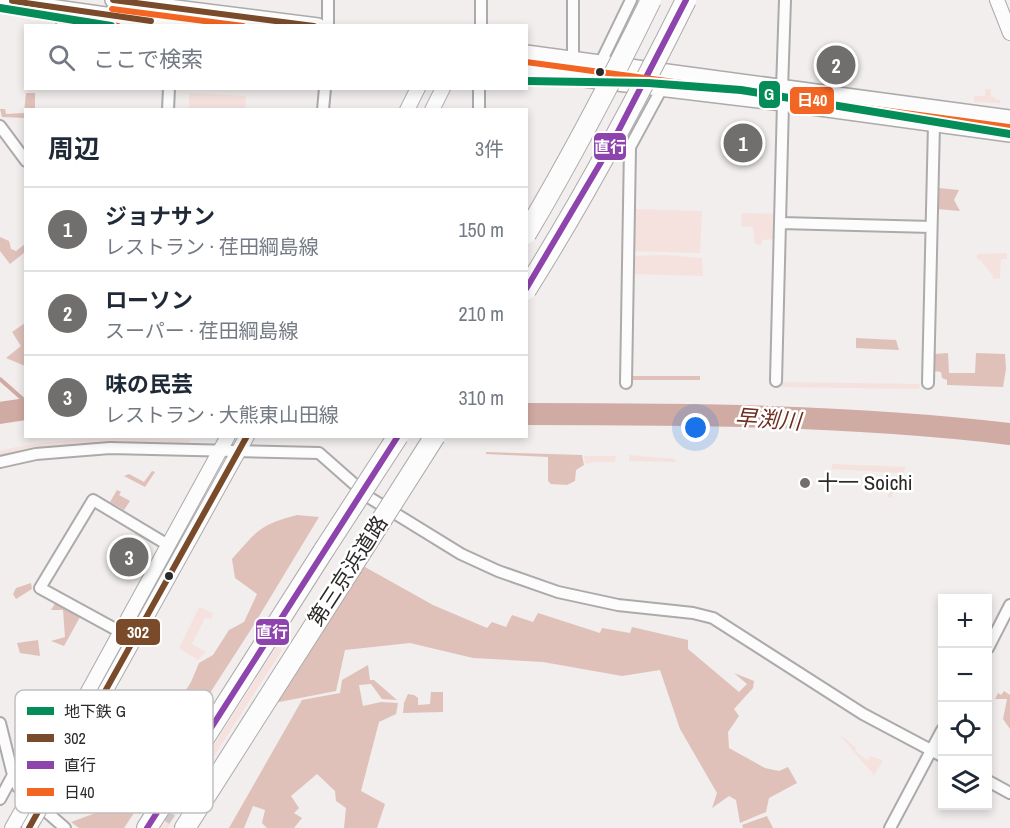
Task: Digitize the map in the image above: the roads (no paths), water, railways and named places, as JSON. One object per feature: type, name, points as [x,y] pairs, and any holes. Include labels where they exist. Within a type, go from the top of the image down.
[{"type":"highway","points":[[528,230],[591,118],[651,0]]},
{"type":"highway","points":[[528,287],[596,174],[686,0]]},
{"type":"highway","name":"第三京浜道路","points":[[213,724],[397,438]]},
{"type":"highway","name":"第三京浜道路","points":[[213,784],[434,438]]},
{"type":"highway","name":"第三京浜道路","points":[[147,828],[157,813]]},
{"type":"highway","name":"第三京浜道路","points":[[185,828],[195,813]]},
{"type":"main road","points":[[1,0],[170,24]]},
{"type":"main road","points":[[113,0],[173,4],[305,24]]},
{"type":"main road","points":[[528,53],[630,68],[934,123],[1010,134]]},
{"type":"main road","points":[[528,72],[662,88],[782,96],[1010,118]]},
{"type":"street","points":[[328,0],[328,24]]},
{"type":"street","points":[[481,0],[481,24]]},
{"type":"street","points":[[573,0],[573,60]]},
{"type":"street","points":[[600,64],[633,0]]},
{"type":"street","points":[[630,68],[633,0]]},
{"type":"street","points":[[776,381],[785,0]]},
{"type":"street","points":[[996,0],[1010,33]]},
{"type":"street","points":[[62,24],[64,8]]},
{"type":"street","points":[[626,383],[630,147],[662,88]]},
{"type":"street","points":[[168,108],[169,90]]},
{"type":"street","points":[[323,108],[325,90]]},
{"type":"street","points":[[408,108],[417,90]]},
{"type":"street","points":[[433,108],[442,90]]},
{"type":"street","points":[[479,90],[479,108]]},
{"type":"street","points":[[928,383],[934,123]]},
{"type":"street","points":[[0,126],[24,158]]},
{"type":"street","points":[[781,223],[932,227]]},
{"type":"street","points":[[89,690],[227,438]]},
{"type":"street","points":[[106,690],[246,438]]},
{"type":"street","points":[[0,462],[36,454],[110,448],[319,453],[370,498],[461,554],[498,571],[558,592],[618,605],[693,613],[712,618],[863,714],[938,754]]},
{"type":"street","points":[[134,639],[40,588],[93,500],[168,545]]},
{"type":"street","points":[[992,639],[1010,605]]},
{"type":"street","points":[[0,723],[15,779]]},
{"type":"street","points":[[890,828],[938,738]]},
{"type":"street","points":[[0,799],[13,775]]},
{"type":"street","points":[[992,784],[1010,793]]},
{"type":"street","points":[[12,828],[20,813]]},
{"type":"waterway","points":[[0,379],[24,400]]},
{"type":"waterway","name":"早渕川","points":[[0,413],[24,409]]},
{"type":"waterway","name":"早渕川","points":[[528,414],[708,415],[829,419],[1010,434]]},
{"type":"tunnel","points":[[162,813],[184,828]]},
{"type":"metro line","name":"G","points":[[0,8],[99,24]]},
{"type":"metro line","name":"G","points":[[528,81],[648,83],[741,90],[1010,134]]},
{"type":"place","name":"ローソン","points":[[836,65]]},
{"type":"place","name":"ジョナサン","points":[[743,143]]},
{"type":"place","name":"十一 Soichi","points":[[805,483]]},
{"type":"place","name":"味の民芸","points":[[129,557]]}]
